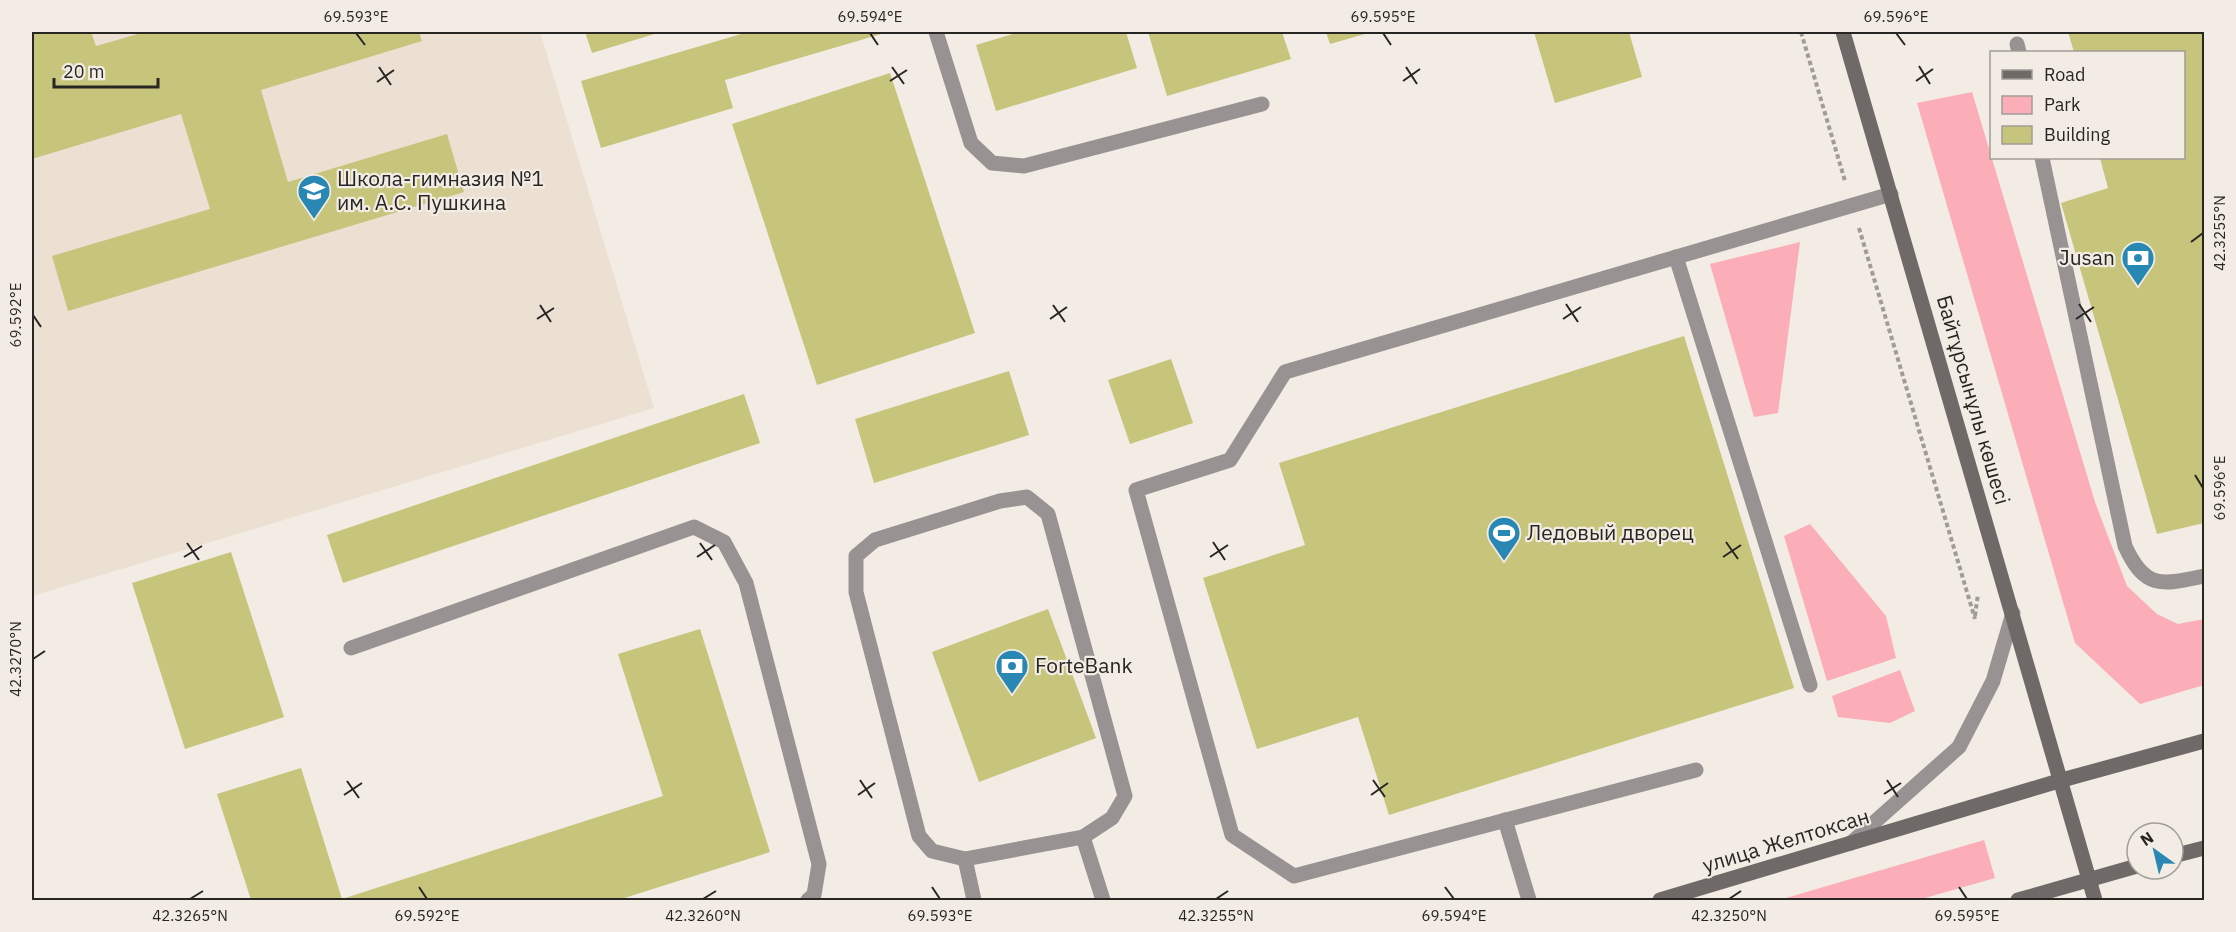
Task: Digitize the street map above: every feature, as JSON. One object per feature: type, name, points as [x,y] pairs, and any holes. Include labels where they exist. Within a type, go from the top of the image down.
[{"type":"main road","name":"Байтұрсынұлы көшесі","points":[[1843,32],[2089,879]]},
{"type":"main road","name":"улица Желтоксан","points":[[1660,900],[2062,780],[2205,741]]},
{"type":"main road","points":[[2185,853],[2205,848]]},
{"type":"main road","points":[[2018,900],[2125,869]]},
{"type":"main road","points":[[2089,879],[2095,900]]},
{"type":"street","points":[[936,32],[971,143],[992,163],[1024,166],[1262,104]]},
{"type":"street","points":[[2042,159],[2125,546],[2134,566],[2148,578],[2165,585],[2205,576]]},
{"type":"street","points":[[1696,770],[1294,876],[1232,835],[1136,490],[1230,460],[1285,372],[1891,194]]},
{"type":"street","points":[[1676,257],[1810,685]]},
{"type":"street","points":[[1027,497],[1048,514],[1125,796],[1112,818],[1083,837],[965,859],[932,851],[918,836],[856,592],[855,556],[875,540],[1000,501],[1027,497]]},
{"type":"street","points":[[351,648],[694,528],[724,542],[746,583],[819,864],[814,895],[808,900]]},
{"type":"street","points":[[1851,843],[1959,747],[1993,681],[2013,613]]},
{"type":"street","points":[[1505,820],[1529,900]]},
{"type":"street","points":[[1083,837],[1103,900]]},
{"type":"street","points":[[965,859],[974,900]]},
{"type":"path","points":[[1801,32],[1975,619]]},
{"type":"shaded area","name":"Школа-гимназия №1 им. А.С. Пушкина","points":[[32,32],[540,32],[654,408],[32,596]]},
{"type":"green space","points":[[1972,92],[1990,152],[1990,159],[1992,159],[2095,502],[2127,586],[2157,614],[2178,624],[2204,619],[2204,685],[2140,704],[2075,643],[1917,103]]},
{"type":"green space","points":[[1800,242],[1778,413],[1754,417],[1710,264]]},
{"type":"green space","points":[[1810,524],[1886,616],[1896,658],[1827,681],[1784,536]]},
{"type":"green space","points":[[1900,670],[1915,711],[1890,723],[1838,717],[1832,696]]},
{"type":"green space","points":[[1984,840],[1995,878],[1918,900],[1779,900]]},
{"type":"building","name":"Школа-гимназия №1 им. А.С. Пушкина","points":[[32,32],[91,32],[96,46],[145,32],[419,32],[422,41],[261,90],[288,182],[447,134],[464,192],[68,311],[52,256],[210,209],[181,114],[32,159]]},
{"type":"building","points":[[585,32],[661,32],[592,53]]},
{"type":"building","points":[[748,32],[888,32],[725,80],[733,108],[601,148],[581,81]]},
{"type":"building","points":[[1020,32],[1126,32],[1137,68],[996,111],[976,45]]},
{"type":"building","points":[[1148,32],[1282,32],[1291,59],[1167,96]]},
{"type":"building","points":[[1326,32],[1372,32],[1330,44]]},
{"type":"building","points":[[1534,32],[1629,32],[1642,77],[1555,103]]},
{"type":"building","points":[[2068,32],[2204,32],[2204,523],[2157,534],[2061,203],[2108,188],[2100,159],[2185,159],[2185,51],[2074,51]]},
{"type":"building","points":[[890,73],[975,333],[817,385],[732,124]]},
{"type":"building","name":"Ледовый дворец","points":[[1684,336],[1794,688],[1389,815],[1358,717],[1257,749],[1203,578],[1305,545],[1279,463]]},
{"type":"building","points":[[1171,359],[1193,423],[1130,444],[1108,380]]},
{"type":"building","points":[[1009,371],[1029,435],[874,483],[855,419]]},
{"type":"building","points":[[744,394],[760,443],[343,583],[327,535]]},
{"type":"building","points":[[231,552],[284,717],[185,749],[132,583]]},
{"type":"building","points":[[1048,609],[1096,738],[979,782],[932,652]]},
{"type":"building","points":[[700,629],[770,852],[618,900],[251,900],[217,794],[301,768],[342,899],[663,796],[618,654]]},
{"type":"place","name":"Школа-гимназия №1 им. А.С. Пушкина","points":[[314,220]]},
{"type":"place","name":"Jusan","points":[[2138,287]]},
{"type":"place","name":"Ледовый дворец","points":[[1504,562]]},
{"type":"place","name":"ForteBank","points":[[1012,695]]}]
